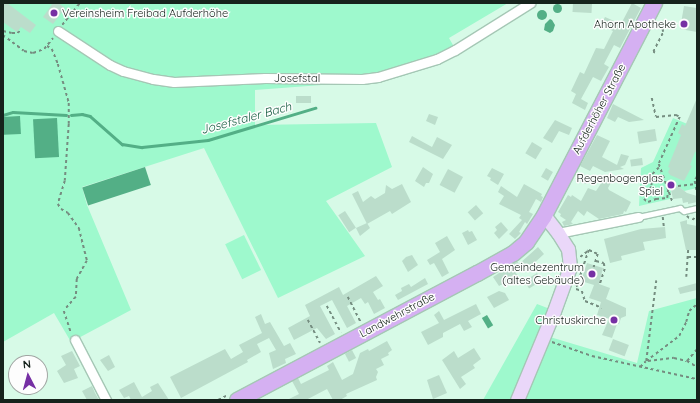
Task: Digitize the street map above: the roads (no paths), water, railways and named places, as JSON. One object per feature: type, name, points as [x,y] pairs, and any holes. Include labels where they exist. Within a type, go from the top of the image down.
[{"type":"main road","name":"Aufderhöher Straße","points":[[544,215],[654,3]]},
{"type":"main road","points":[[516,400],[554,311],[570,267],[568,249],[544,215]]},
{"type":"main road","name":"Landwehrstraße","points":[[237,400],[513,253],[534,233],[544,215]]},
{"type":"street","name":"Josefstal","points":[[58,31],[110,65],[123,71],[153,79],[174,82],[266,78],[362,78],[378,77],[436,58],[455,50],[530,3]]},
{"type":"street","points":[[558,233],[638,217]]},
{"type":"street","points":[[75,340],[106,400]]},
{"type":"lane","points":[[638,217],[680,208],[684,211],[697,208]]},
{"type":"waterway","name":"Josefstaler Bach","points":[[71,115],[82,114],[90,116],[122,144],[142,147],[208,140],[315,108]]},
{"type":"waterway","name":"Josefstaler Bach","points":[[3,115],[13,112],[66,115]]},
{"type":"place","name":"Vereinsheim Freibad Aufderhöhe","points":[[54,13]]},
{"type":"place","name":"Ahorn Apotheke","points":[[684,24]]},
{"type":"place","name":"Regenbogenglas Spiel","points":[[671,185]]},
{"type":"place","name":"Gemeindezentrum (altes Gebäude)","points":[[592,274]]},
{"type":"place","name":"Christuskirche","points":[[614,320]]}]
